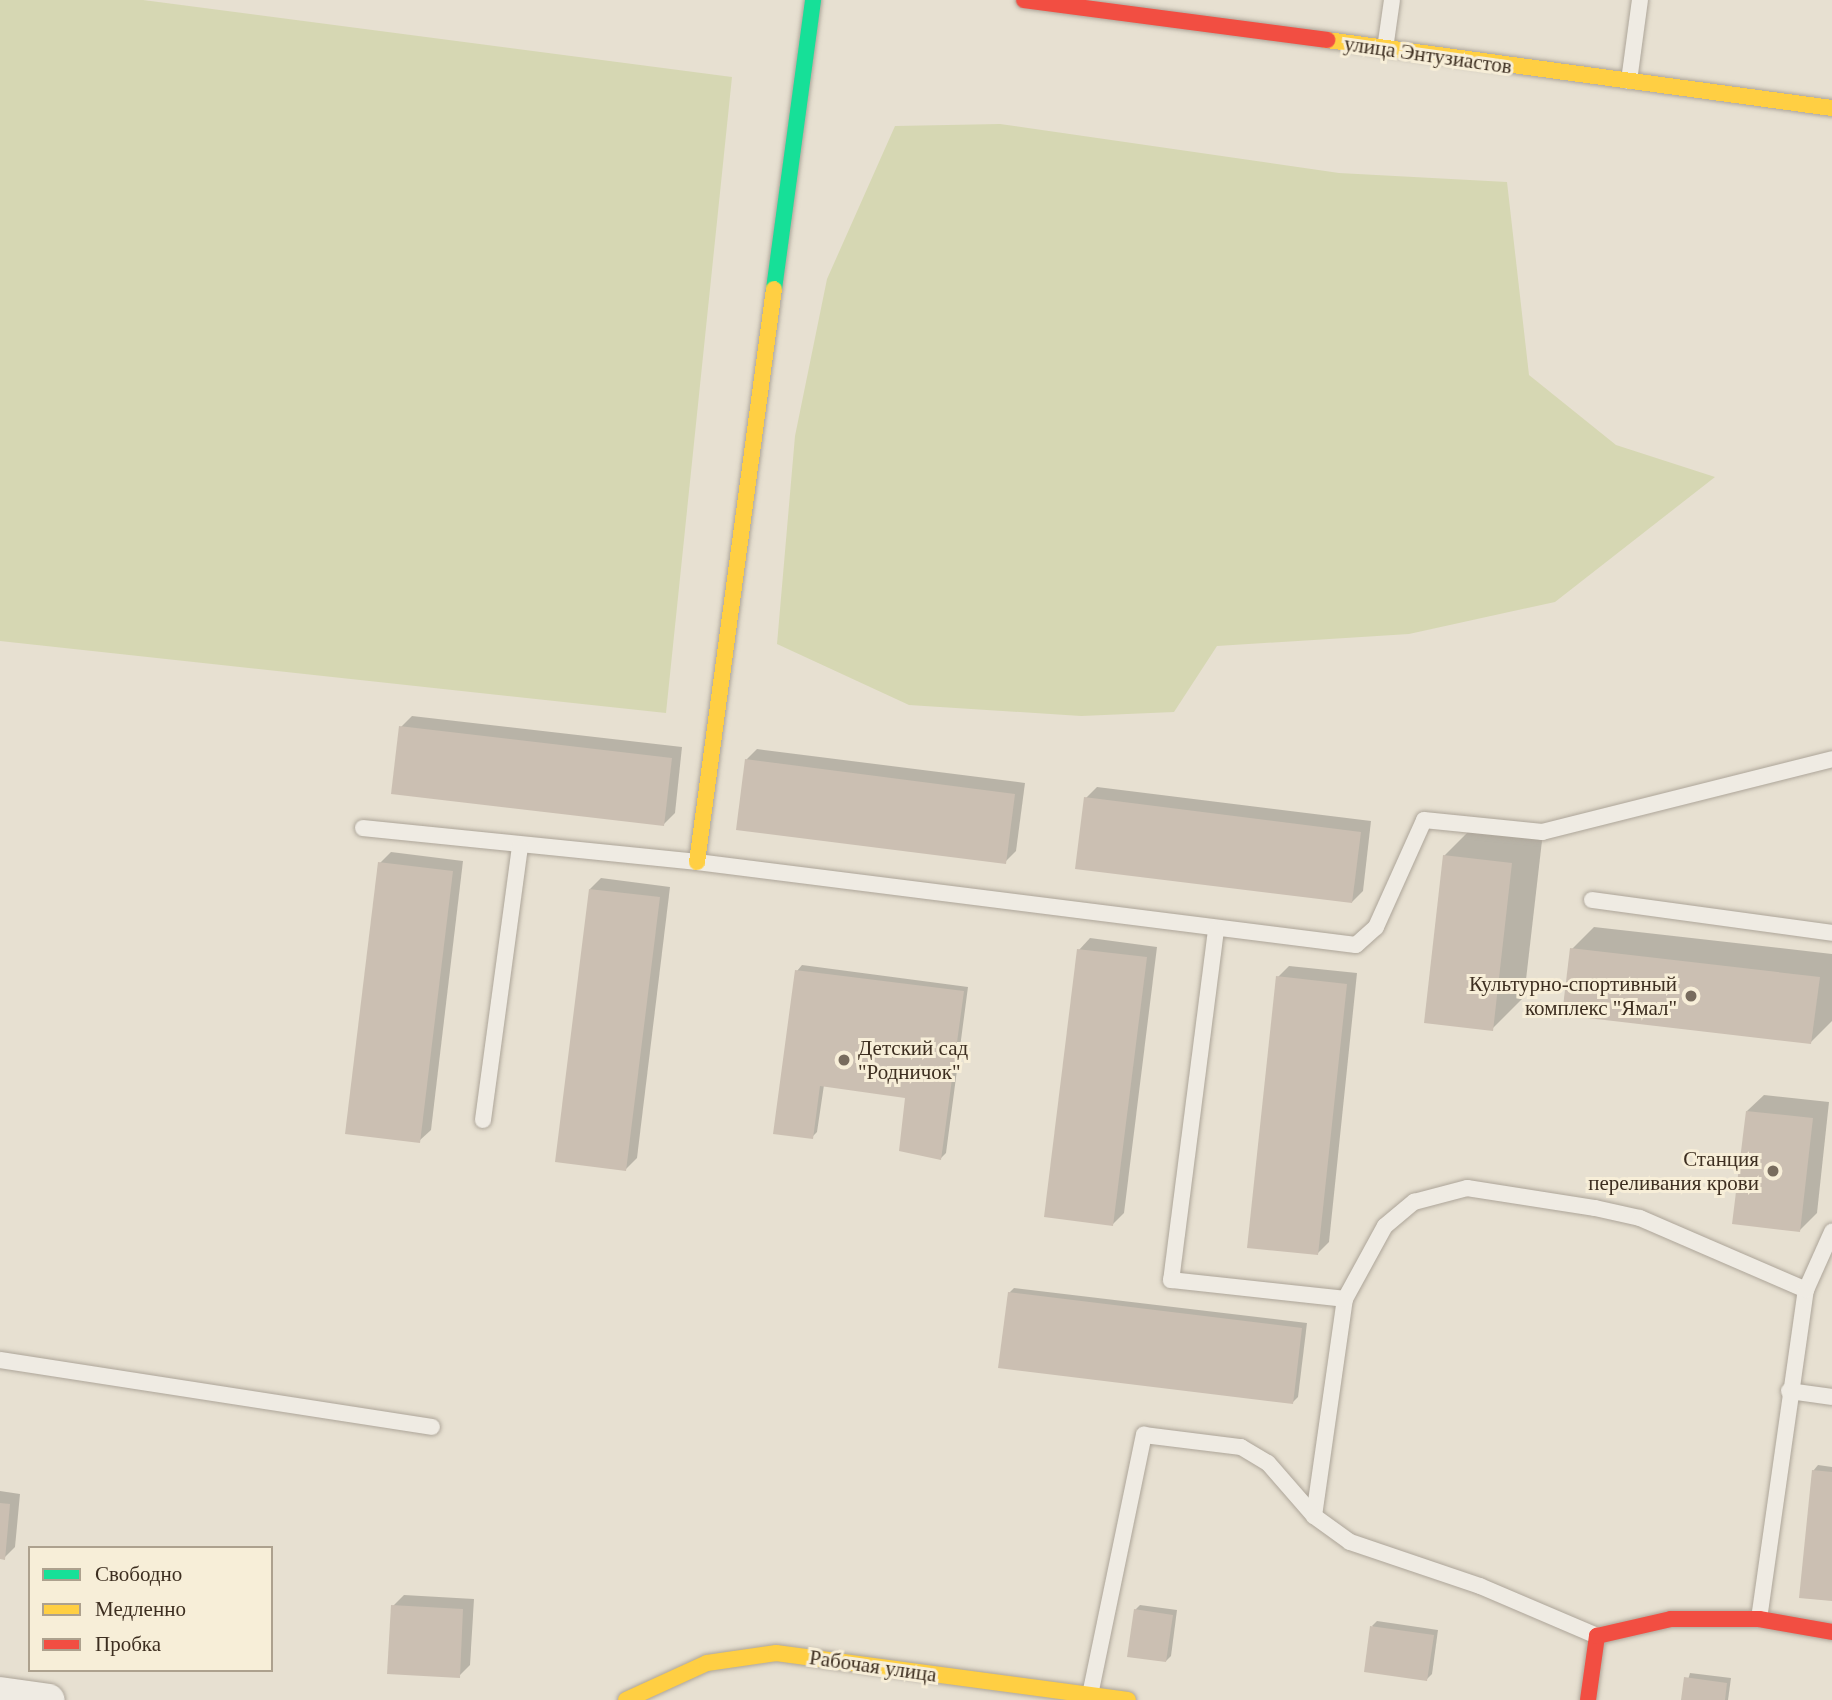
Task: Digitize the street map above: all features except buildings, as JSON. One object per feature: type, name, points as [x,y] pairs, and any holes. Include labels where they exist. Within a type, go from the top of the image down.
[{"type":"street","points":[[697,862],[813,0]]},
{"type":"street","name":"улица Энтузиастов","points":[[1024,0],[1628,84],[1832,108]]},
{"type":"street","points":[[1588,1700],[1597,1636],[1671,1619],[1759,1619],[1832,1632]]},
{"type":"street","name":"Рабочая улица","points":[[626,1700],[707,1662],[776,1653],[1089,1698],[1128,1700]]},
{"type":"street","points":[[0,1693],[49,1700]]},
{"type":"lane","points":[[1385,49],[1392,0]]},
{"type":"lane","points":[[1628,84],[1640,0]]},
{"type":"lane","points":[[363,828],[697,862],[1216,930],[1356,945],[1376,927],[1424,820],[1542,832],[1832,759]]},
{"type":"lane","points":[[483,1120],[520,846]]},
{"type":"lane","points":[[1592,900],[1832,933]]},
{"type":"lane","points":[[1216,930],[1171,1280],[1345,1298]]},
{"type":"lane","points":[[1314,1516],[1345,1298],[1385,1226],[1414,1202],[1467,1188],[1640,1218],[1806,1290]]},
{"type":"lane","points":[[1759,1619],[1789,1391],[1806,1290],[1832,1232]]},
{"type":"lane","points":[[0,1360],[432,1427]]},
{"type":"lane","points":[[1789,1391],[1832,1397]]},
{"type":"lane","points":[[1089,1698],[1144,1434],[1241,1447],[1268,1462],[1314,1516],[1350,1542],[1480,1586],[1597,1636]]},
{"type":"green space","points":[[0,0],[143,0],[732,77],[666,713],[0,641]]},
{"type":"green space","points":[[1000,124],[1339,173],[1507,182],[1529,375],[1616,445],[1715,477],[1555,602],[1409,634],[1217,646],[1174,712],[1081,716],[909,705],[777,644],[795,436],[827,279],[895,126]]},
{"type":"traffic: fast","points":[[774,289],[813,0]]},
{"type":"traffic: slow","points":[[1327,40],[1832,108]]},
{"type":"traffic: slow","points":[[697,862],[774,289]]},
{"type":"traffic: slow","points":[[626,1700],[707,1663],[776,1653],[1128,1700]]},
{"type":"traffic: jam","points":[[1024,0],[1327,40]]},
{"type":"traffic: jam","points":[[1588,1700],[1597,1636],[1671,1619],[1759,1619],[1832,1632]]},
{"type":"place","name":"Культурно-спортивный комплекс \"Ямал\"","points":[[1691,996]]},
{"type":"place","name":"Детский сад \"Родничок\"","points":[[844,1060]]},
{"type":"place","name":"Станция переливания крови","points":[[1773,1171]]}]
